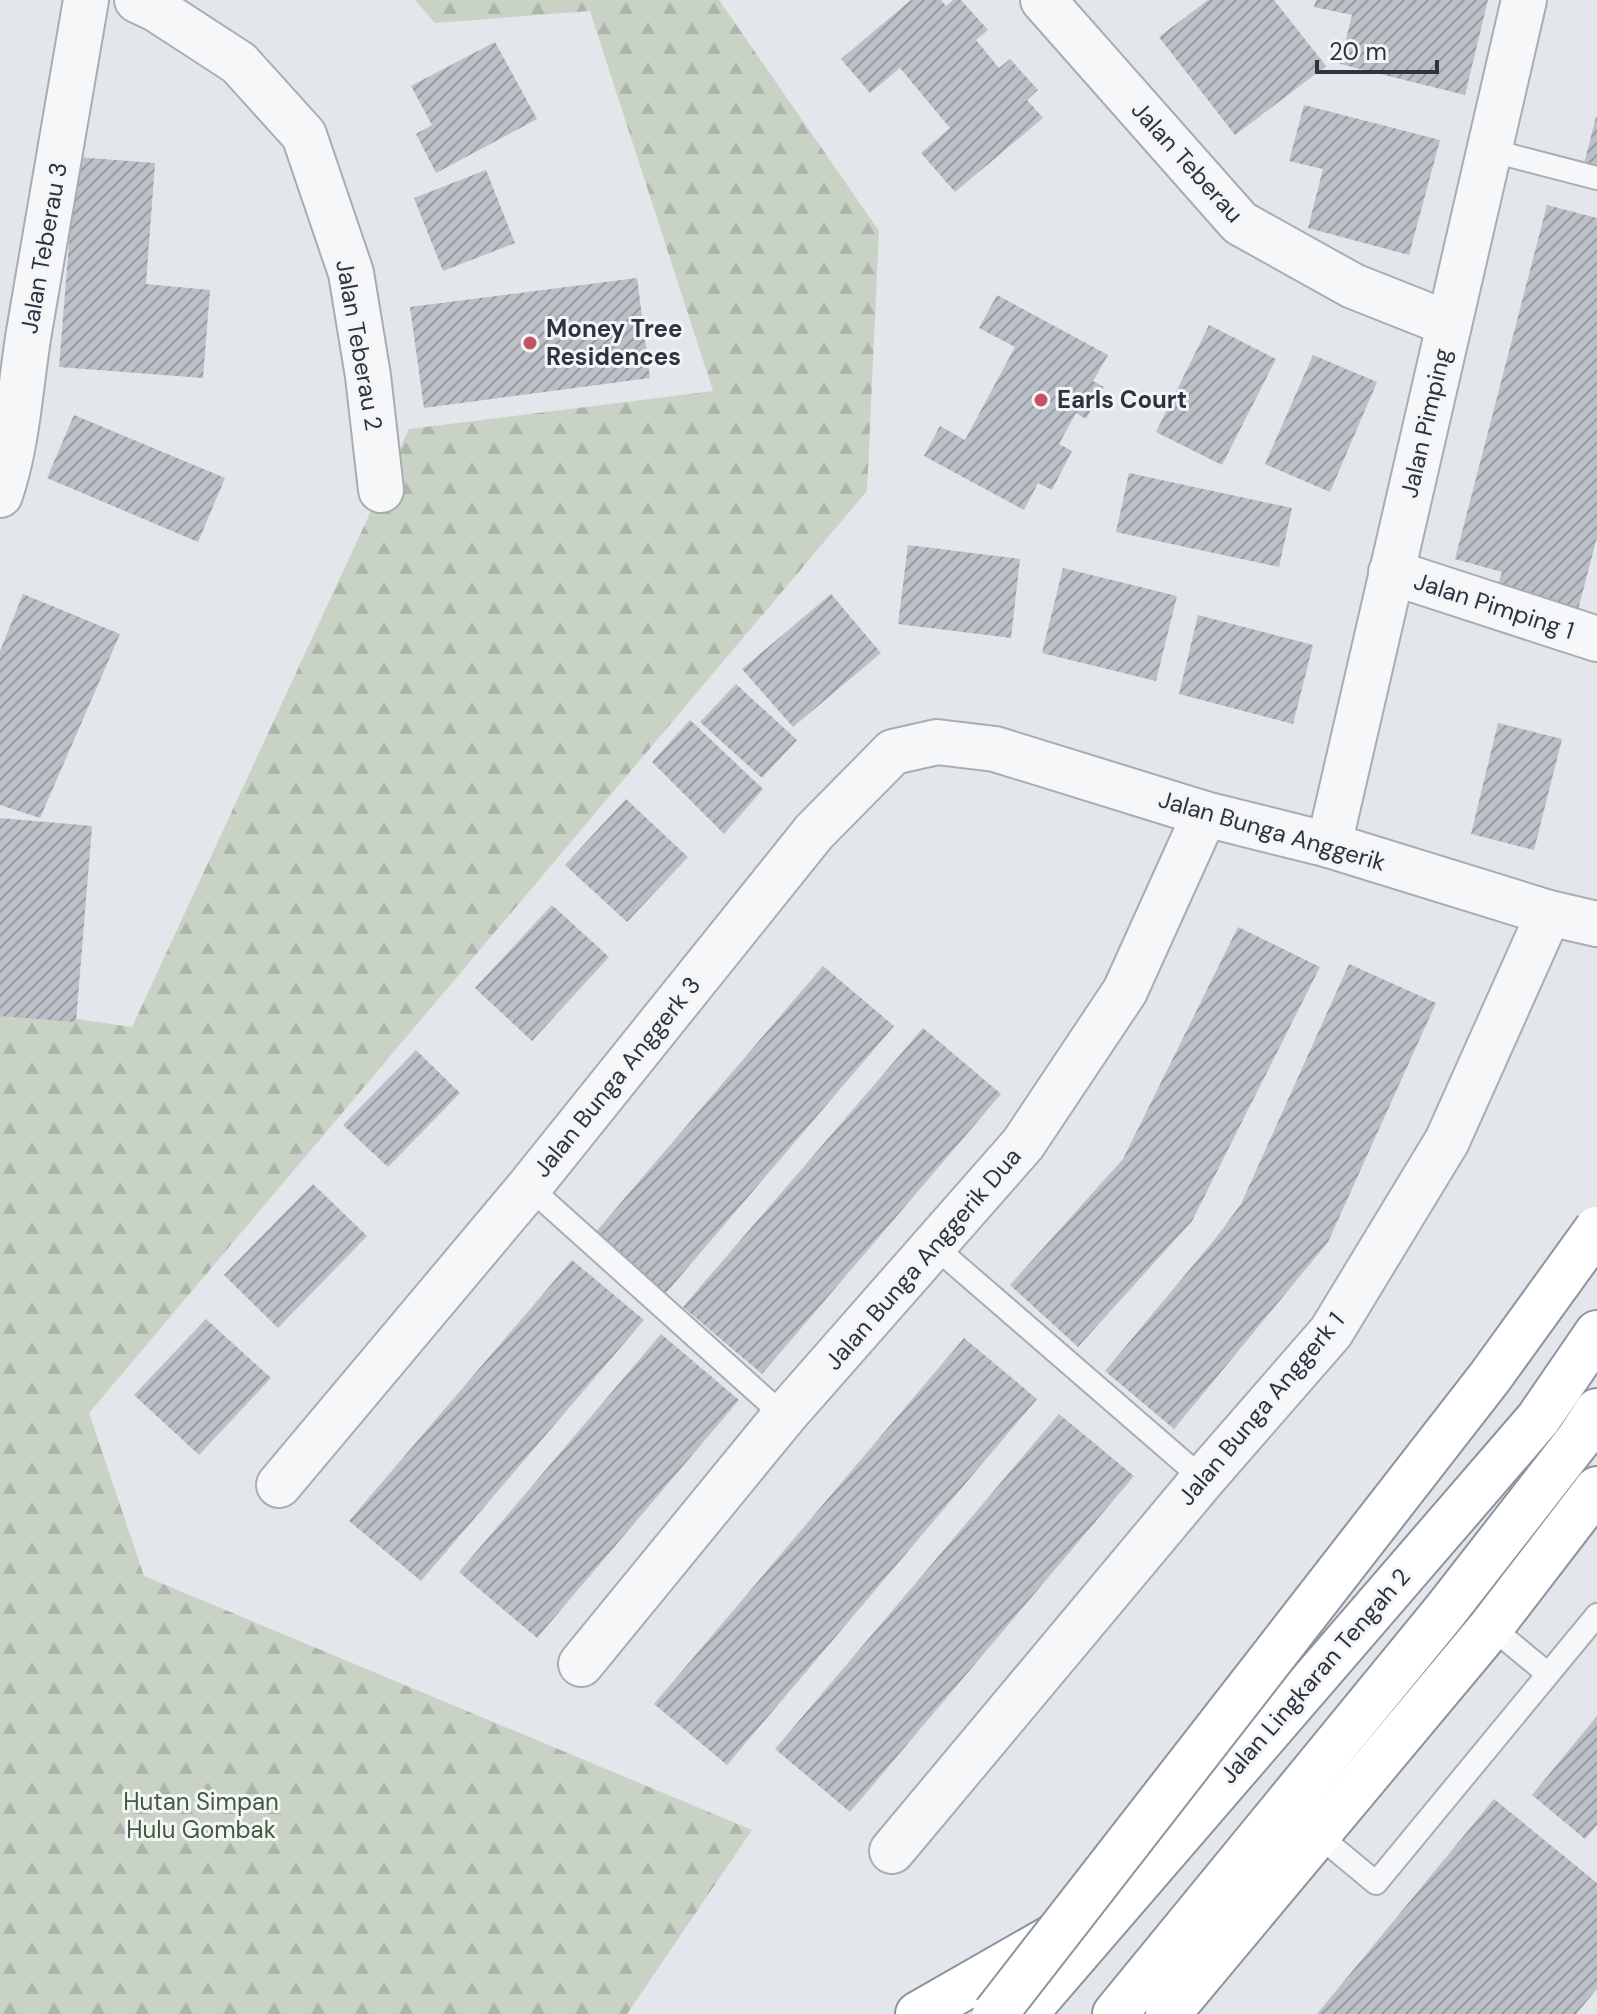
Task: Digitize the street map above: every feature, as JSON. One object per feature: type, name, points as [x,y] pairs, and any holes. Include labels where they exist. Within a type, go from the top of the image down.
[{"type":"highway","points":[[995,2014],[1480,1389],[1597,1229]]},
{"type":"highway","name":"Jalan Lingkaran Tengah 2","points":[[1025,2014],[1538,1419],[1597,1333]]},
{"type":"highway","points":[[1115,2014],[1436,1623],[1597,1411]]},
{"type":"highway","points":[[1168,2014],[1491,1627],[1597,1489]]},
{"type":"highway","points":[[918,2014],[1125,1896]]},
{"type":"street","name":"Jalan Teberau 3","points":[[0,495],[8,473],[19,410],[86,0]]},
{"type":"street","name":"Jalan Teberau 2","points":[[137,0],[239,63],[304,135],[351,273],[368,376],[381,490]]},
{"type":"street","name":"Jalan Teberau","points":[[1043,0],[1240,223],[1353,286],[1449,324]]},
{"type":"street","name":"Jalan Pimping","points":[[1329,845],[1524,0]]},
{"type":"street","name":"Jalan Pimping 1","points":[[1391,572],[1597,639]]},
{"type":"street","name":"Jalan Bunga Anggerk 3","points":[[279,1485],[529,1187],[814,832],[893,752],[937,742],[995,749]]},
{"type":"street","name":"Jalan Bunga Anggerik","points":[[995,749],[1205,814],[1329,845],[1549,913],[1597,924]]},
{"type":"street","name":"Jalan Bunga Anggerik Dua","points":[[581,1664],[784,1416],[1023,1144],[1125,991],[1205,814]]},
{"type":"street","name":"Jalan Bunga Anggerik","points":[[1549,913],[1588,932],[1597,941]]},
{"type":"street","name":"Jalan Bunga Anggerk 1","points":[[892,1851],[1203,1479],[1331,1332],[1447,1141],[1549,913]]},
{"type":"lane","points":[[1489,150],[1597,178]]},
{"type":"lane","points":[[529,1187],[784,1416]]},
{"type":"lane","points":[[934,1246],[1203,1479]]},
{"type":"lane","points":[[1317,1834],[1376,1883],[1597,1615]]},
{"type":"lane","points":[[1491,1627],[1548,1674]]},
{"type":"green space","name":"Hutan Simpan Hulu Gombak","points":[[415,0],[719,0],[879,231],[867,491],[89,1413],[144,1576],[752,1830],[627,2014],[0,2014],[0,1008],[132,1027],[409,429],[713,391],[590,11],[435,23]]},
{"type":"building","points":[[911,0],[941,0],[946,6],[953,0],[961,0],[988,30],[976,40],[999,68],[1010,59],[1038,90],[1027,100],[1043,118],[955,192],[921,153],[950,128],[900,68],[870,93],[841,59]]},
{"type":"building","points":[[1208,0],[1274,0],[1326,66],[1235,135],[1159,37]]},
{"type":"building","points":[[1316,0],[1488,0],[1465,95],[1340,64],[1352,15],[1314,7]]},
{"type":"building","points":[[495,42],[537,119],[436,173],[416,134],[432,125],[411,86]]},
{"type":"building","points":[[1304,105],[1440,140],[1409,255],[1308,228],[1323,169],[1289,161]]},
{"type":"building","points":[[1597,117],[1597,168],[1584,164]]},
{"type":"building","points":[[76,157],[155,163],[146,284],[210,290],[203,378],[59,367]]},
{"type":"building","points":[[486,170],[515,243],[443,271],[414,198]]},
{"type":"building","points":[[1547,205],[1597,218],[1597,537],[1578,610],[1497,589],[1502,572],[1455,559]]},
{"type":"building","name":"Money Tree Residences","points":[[637,278],[650,378],[424,408],[410,307]]},
{"type":"building","name":"Earls Court","points":[[997,295],[1108,355],[1093,381],[1104,387],[1086,419],[1076,413],[1059,444],[1072,451],[1052,490],[1038,483],[1024,510],[924,456],[940,426],[965,440],[1015,347],[979,328]]},
{"type":"building","points":[[1209,325],[1276,359],[1222,465],[1156,432]]},
{"type":"building","points":[[1313,355],[1377,382],[1330,492],[1265,464]]},
{"type":"building","points":[[74,415],[225,478],[198,542],[47,478]]},
{"type":"building","points":[[1129,473],[1292,508],[1279,567],[1116,532]]},
{"type":"building","points":[[908,545],[1020,559],[1011,638],[898,624]]},
{"type":"building","points":[[1063,568],[1177,596],[1156,681],[1042,653]]},
{"type":"building","points":[[23,594],[120,634],[40,818],[0,805],[0,651]]},
{"type":"building","points":[[831,594],[881,653],[793,727],[742,669]]},
{"type":"building","points":[[1198,615],[1313,645],[1293,724],[1179,694]]},
{"type":"building","points":[[736,684],[797,740],[762,778],[700,722]]},
{"type":"building","points":[[690,720],[763,789],[724,834],[652,762]]},
{"type":"building","points":[[1498,723],[1562,739],[1534,850],[1471,834]]},
{"type":"building","points":[[626,799],[688,857],[627,922],[565,865]]},
{"type":"building","points":[[0,818],[92,826],[76,1022],[0,1016]]},
{"type":"building","points":[[552,905],[609,957],[532,1041],[475,988]]},
{"type":"building","points":[[1238,927],[1320,967],[1192,1221],[1078,1347],[1010,1285],[1123,1159]]},
{"type":"building","points":[[1349,964],[1436,1003],[1328,1242],[1174,1429],[1105,1371],[1241,1204]]},
{"type":"building","points":[[823,966],[894,1026],[666,1293],[595,1233]]},
{"type":"building","points":[[923,1028],[1001,1094],[762,1374],[683,1307]]},
{"type":"building","points":[[416,1050],[460,1093],[388,1167],[343,1125]]},
{"type":"building","points":[[313,1184],[367,1236],[278,1328],[224,1275]]},
{"type":"building","points":[[572,1260],[644,1320],[421,1581],[349,1521]]},
{"type":"building","points":[[206,1319],[271,1378],[199,1455],[134,1395]]},
{"type":"building","points":[[661,1334],[739,1400],[537,1638],[459,1572]]},
{"type":"building","points":[[964,1338],[1037,1399],[727,1765],[654,1704]]},
{"type":"building","points":[[1059,1414],[1134,1476],[850,1812],[775,1749]]},
{"type":"building","points":[[1597,1716],[1597,1825],[1585,1839],[1532,1795]]},
{"type":"building","points":[[1494,1799],[1597,1883],[1597,1989],[1576,2014],[1317,2014]]},
{"type":"place","name":"Money Tree Residences","points":[[530,343]]},
{"type":"place","name":"Earls Court","points":[[1041,400]]}]
